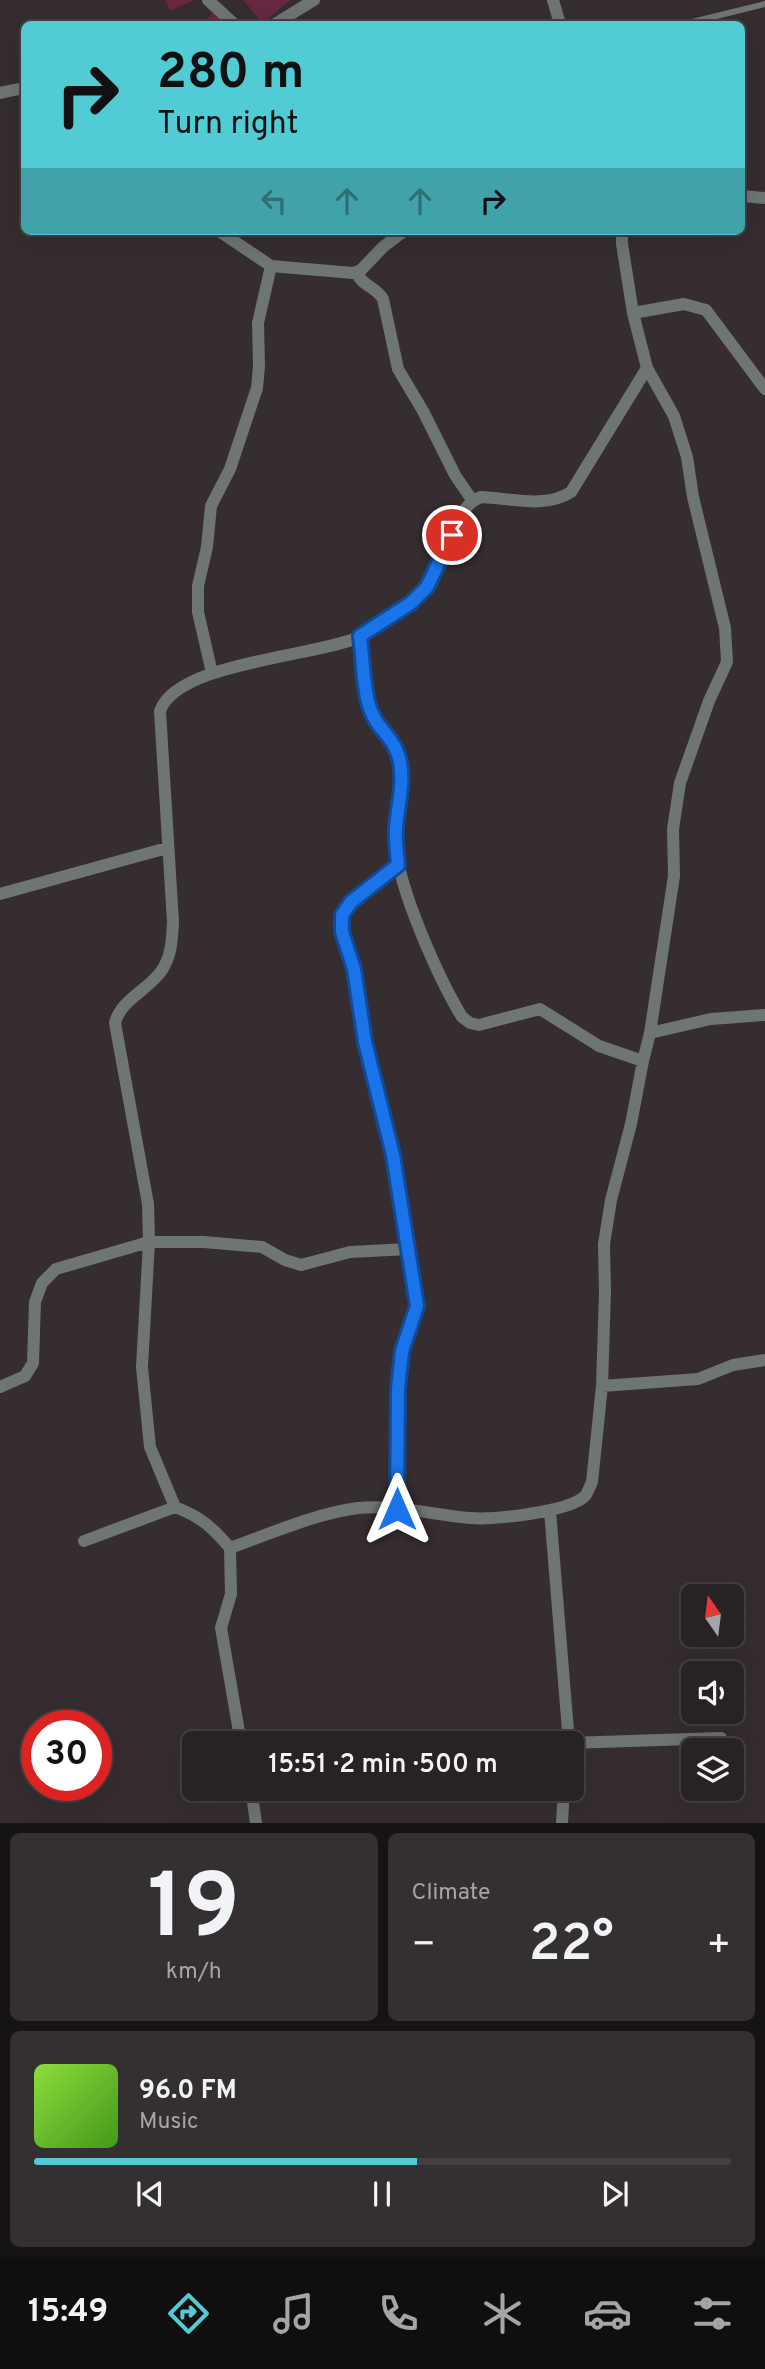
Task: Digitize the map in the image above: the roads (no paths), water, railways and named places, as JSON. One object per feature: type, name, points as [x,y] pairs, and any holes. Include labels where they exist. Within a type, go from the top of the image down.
[{"type":"street","points":[[208,0],[231,21]]},
{"type":"street","points":[[280,21],[313,0]]},
{"type":"street","points":[[553,0],[558,21]]},
{"type":"street","points":[[0,93],[21,89]]},
{"type":"street","points":[[745,196],[765,198]]},
{"type":"street","points":[[225,235],[271,266],[357,273],[399,235]]},
{"type":"street","points":[[230,1548],[304,1521],[359,1508],[397,1509],[474,1518],[550,1511],[575,1503],[586,1495],[592,1482],[602,1386],[604,1244],[611,1200],[631,1124],[650,1033],[674,876],[673,829],[680,783],[709,702],[727,662],[725,628],[693,498],[682,437],[669,405],[647,368],[633,313],[622,235]]},
{"type":"street","points":[[212,673],[198,612],[198,586],[207,547],[211,506],[230,469],[257,388],[258,323],[271,266]]},
{"type":"street","points":[[357,273],[362,282],[378,292],[383,299],[398,369],[424,411],[455,475],[472,500]]},
{"type":"street","points":[[633,313],[684,304],[706,310],[765,389]]},
{"type":"street","points":[[175,1507],[150,1447],[142,1367],[149,1242],[148,1204],[115,1023],[117,1013],[162,971],[171,950],[173,922],[160,711],[163,702],[170,694],[212,673],[360,636],[411,603],[427,587],[462,513],[472,500],[481,497],[547,502],[560,499],[571,492],[647,368]]},
{"type":"street","points":[[360,636],[369,708],[396,748],[402,775],[396,825],[398,865],[426,941],[462,1017],[479,1025],[540,1009],[599,1046],[643,1062]]},
{"type":"street","points":[[0,894],[167,848]]},
{"type":"street","points":[[397,1509],[398,1389],[402,1351],[417,1306],[393,1155],[365,1042],[354,969],[342,932],[342,915],[351,902],[398,865]]},
{"type":"street","points":[[650,1033],[711,1019],[765,1015]]},
{"type":"street","points":[[0,1387],[25,1376],[33,1363],[35,1302],[42,1283],[56,1269],[149,1242],[204,1242],[262,1247],[285,1260],[301,1265],[350,1252],[385,1248],[408,1249]]},
{"type":"street","points":[[602,1386],[698,1379],[733,1365],[765,1360]]},
{"type":"street","points":[[84,1541],[175,1507],[212,1526],[230,1548],[231,1594],[221,1628],[240,1731]]},
{"type":"street","points":[[550,1511],[568,1731]]},
{"type":"street","points":[[584,1743],[681,1739]]},
{"type":"street","points":[[253,1801],[256,1823]]},
{"type":"street","points":[[562,1823],[563,1801]]},
{"type":"lane","points":[[696,21],[765,4]]}]
